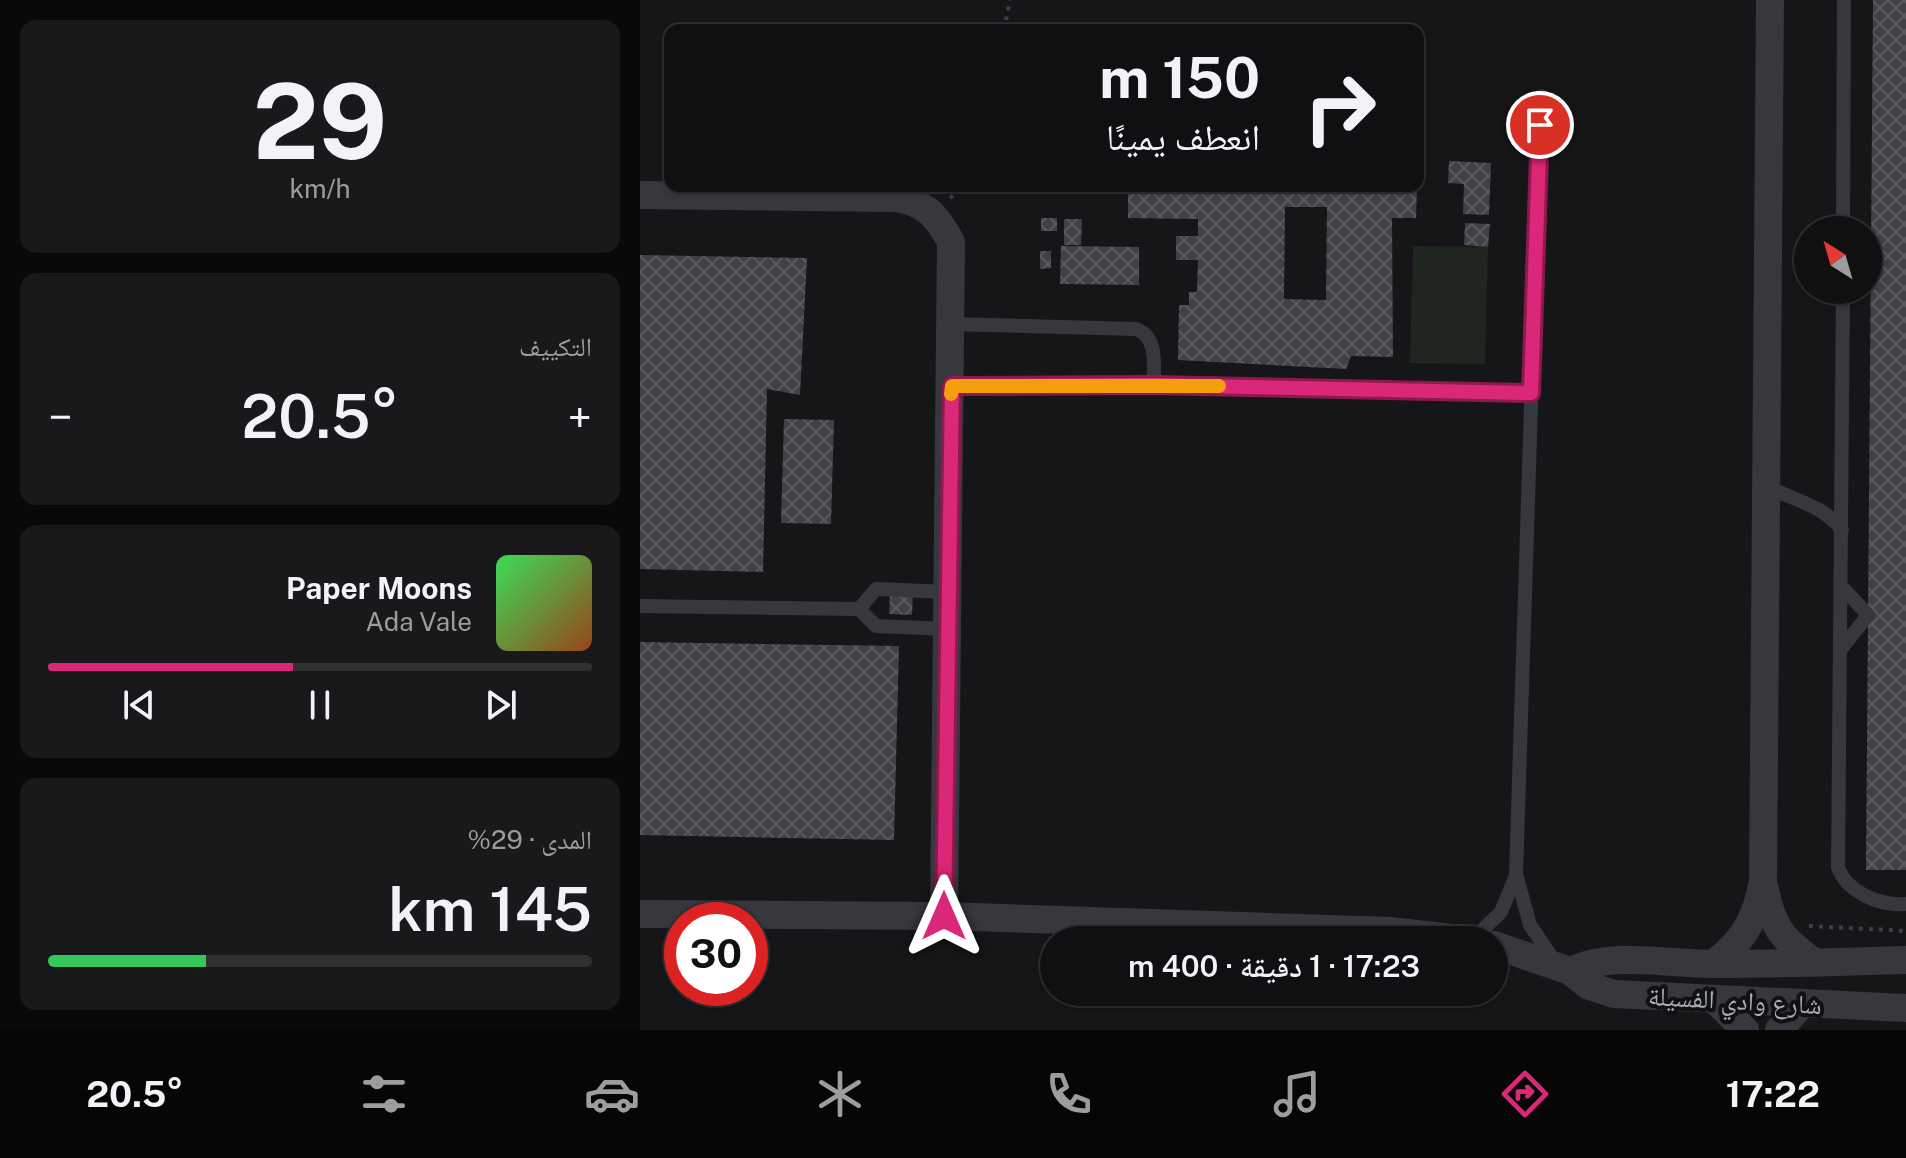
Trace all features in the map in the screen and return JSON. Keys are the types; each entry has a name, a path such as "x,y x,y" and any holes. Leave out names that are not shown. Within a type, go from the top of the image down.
{"street":[{"path":"1713,964 1738,944 1748,930 1757,913 1763,881 1770,0"},
{"path":"640,195 898,198 920,202 932,211 951,242 952,386 944,916"},
{"path":"1763,881 1770,917 1791,944 1815,963"},
{"path":"640,914 944,916 1241,926"},
{"name":"شارع وادي الفسيلة","path":"1508,950 1566,970 1589,986 1614,994 1906,1008"},
{"name":"شارع وادي الفسيلة","path":"1566,970 1616,961 1713,964 1906,960"},
{"path":"1716,1001 1745,1030"},
{"path":"1779,1030 1802,1004"}],"lane":[{"path":"1843,216 1844,0"},
{"path":"1541,96 1516,874 1530,925 1566,970"},
{"path":"1843,304 1843,588 1838,868 1847,884 1860,893 1874,899 1906,904"},
{"path":"950,324 1136,329 1146,334 1152,343 1154,385"},
{"path":"952,386 1154,385 1531,393"},
{"path":"1767,486 1812,504 1831,516 1842,530"},
{"path":"1841,649 1868,615 1843,588"},
{"path":"859,609 876,589 948,592"},
{"path":"640,606 859,609 876,626 946,629"},
{"path":"1486,926 1501,912 1516,874"}],"path":[{"path":"1005,24 1010,0"},
{"path":"1770,917 1799,925 1906,931"}],"shaded area":[{"path":"1413,246 1488,247 1485,364 1410,363"}],"building":[{"path":"1873,0 1906,0 1906,870 1866,870 1871,304 1882,304 1882,216 1871,216"},
{"path":"1449,161 1491,163 1489,215 1463,214 1464,184 1448,183"},
{"path":"1128,192 1417,192 1416,218 1392,218 1393,357 1351,356 1346,369 1178,360 1179,305 1189,305 1189,292 1197,292 1198,260 1176,260 1176,236 1198,236 1198,219 1128,218","holes":["1285,207 1327,207 1326,300 1284,299"]},
{"path":"1041,218 1057,218 1057,231 1041,231"},
{"path":"1064,219 1082,219 1081,245 1064,245"},
{"path":"1465,223 1490,224 1488,247 1464,245"},
{"path":"1061,246 1139,247 1139,285 1060,284"},
{"path":"1040,251 1051,251 1051,268 1040,269"},
{"path":"640,255 807,258 800,395 767,389 763,572 640,569"},
{"path":"784,419 834,420 831,524 781,523"},
{"path":"890,592 913,593 912,615 889,614"},
{"path":"640,642 899,646 894,840 640,835"}],"slow traffic":[{"path":"951,394 952,386 1219,386"}],"route":[{"path":"944,916 952,386 1154,385 1531,393 1540,125"}]}
